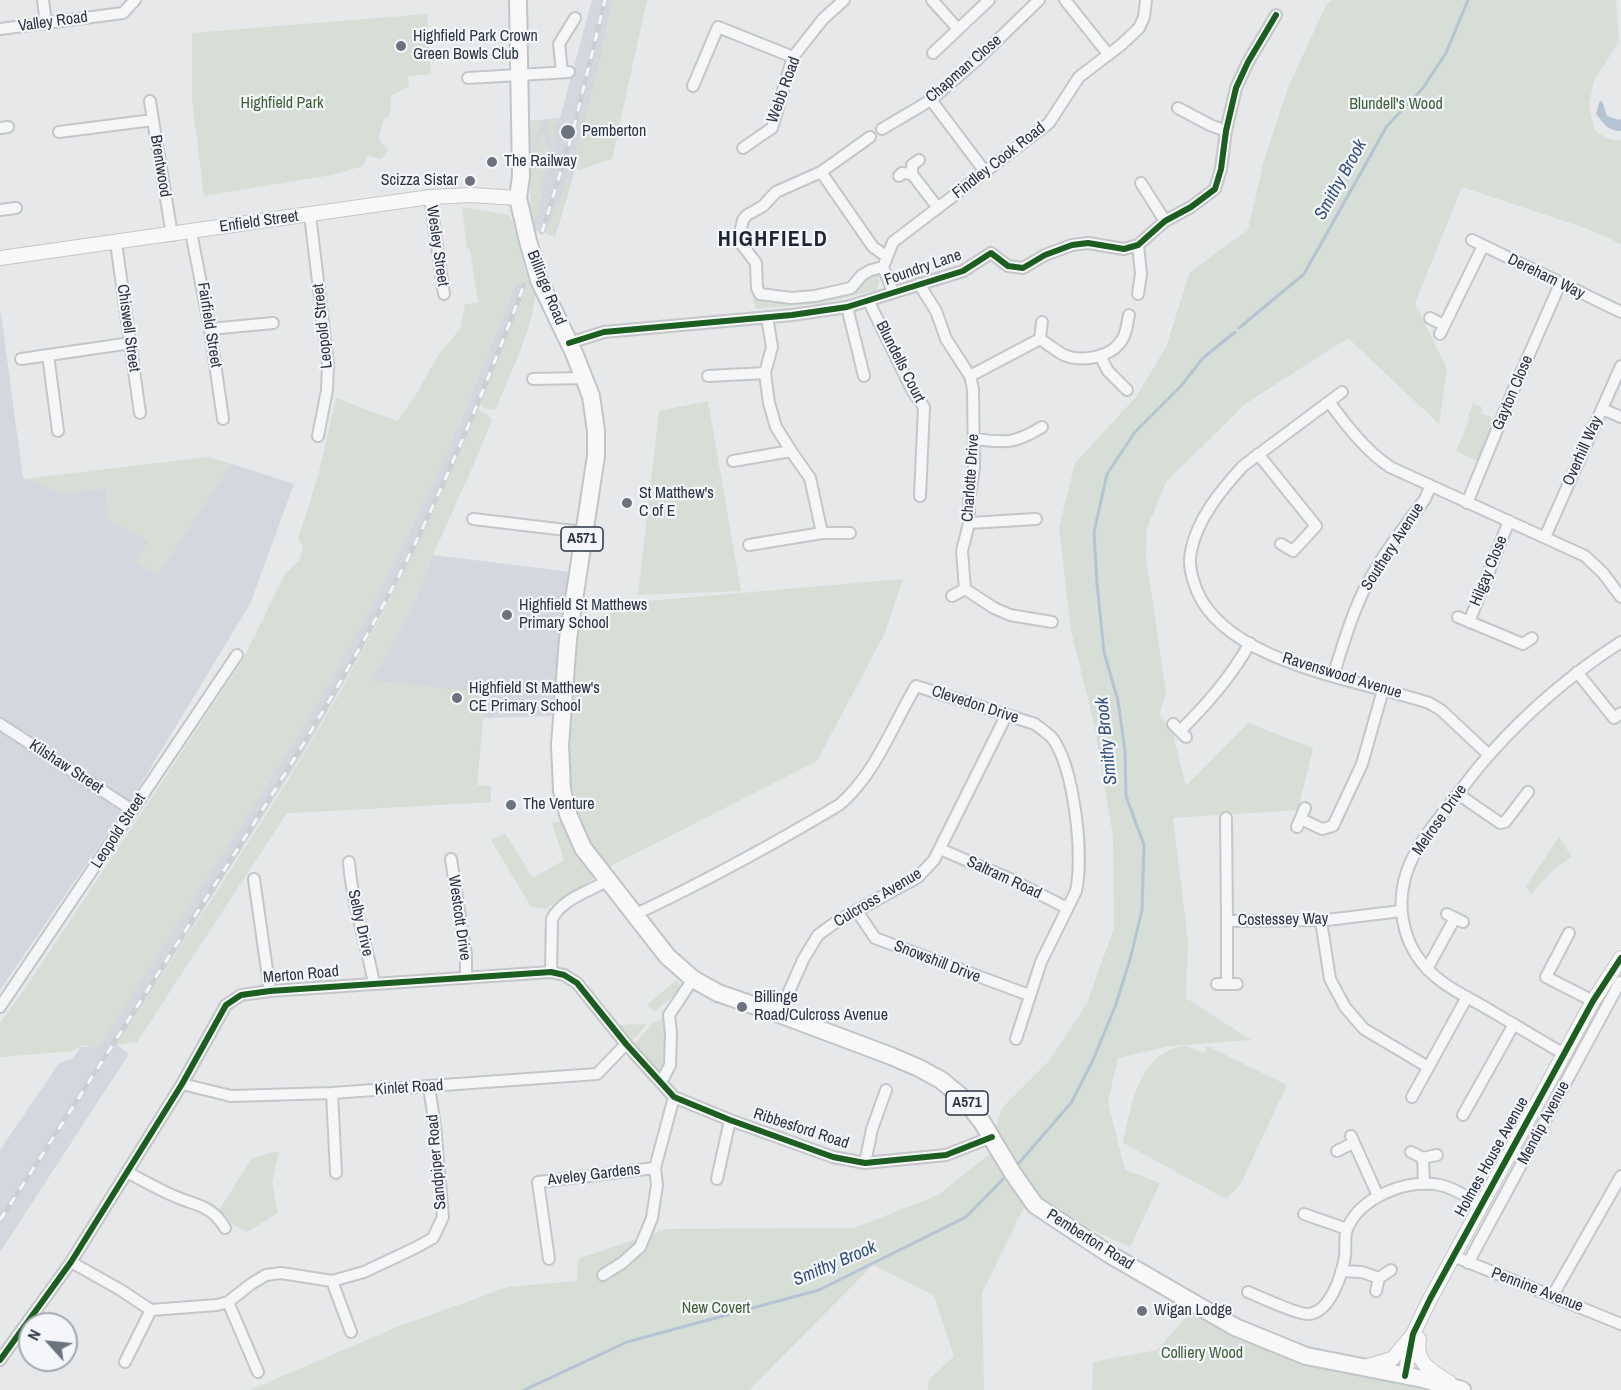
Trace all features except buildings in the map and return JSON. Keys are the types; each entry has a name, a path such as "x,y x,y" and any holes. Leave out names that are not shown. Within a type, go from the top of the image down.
{"main road":[{"name":"Billinge Road","path":"518,0 521,176 518,198 539,280 591,396 596,431 596,456 568,639 560,768 562,790 574,831 583,848 607,881"},
{"name":"Enfield Street","path":"0,258 430,197 471,195 518,198"},
{"name":"Pemberton Road","path":"607,881 667,956 693,979 718,993 919,1068 940,1080 964,1099 992,1137 1012,1172 1035,1205 1109,1254 1234,1327 1306,1356 1461,1390"},
{"name":"Holmes House Avenue","path":"1405,1376 1413,1335 1430,1299 1593,1001 1616,981 1621,958"},
{"path":"1430,1299 1418,1345 1420,1358 1434,1373 1461,1390"},
{"path":"1363,1368 1392,1359 1413,1335"}],"street":[{"path":"42,0 46,24"},
{"name":"Valley Road","path":"0,29 123,13 135,0"},
{"name":"Webb Road","path":"743,148 772,128 793,57 823,19 842,0"},
{"path":"932,0 958,29"},
{"path":"933,53 989,0"},
{"name":"Chapman Close","path":"882,129 931,100 978,60 1039,0"},
{"path":"1065,0 1108,54"},
{"name":"Findley Cook Road","path":"885,261 893,242 1049,123 1080,77 1139,28 1144,16 1146,0"},
{"path":"1138,294 1141,274 1138,245 1166,221 1191,207 1215,189 1221,169 1226,130 1236,88 1248,62 1276,15"},
{"path":"468,78 566,72 559,44 575,18"},
{"path":"693,86 718,27 793,57"},
{"path":"931,100 986,173"},
{"path":"150,101 153,120"},
{"path":"1178,108 1210,125 1226,130"},
{"name":"Brentwood","path":"59,132 153,120 172,235"},
{"path":"870,137 821,172 776,192 763,206 747,215 743,220 739,237 740,242 756,263 757,288 760,294 791,298 815,296 851,288 861,275 885,261"},
{"path":"919,160 912,165 912,174 938,208"},
{"path":"821,172 885,261 893,292"},
{"path":"899,176 902,173 912,174"},
{"path":"1141,183 1166,221"},
{"name":"Wesley Street","path":"430,197 444,294"},
{"path":"0,210 16,208"},
{"name":"Leopold Street","path":"310,215 328,364 327,390 318,436"},
{"name":"Fairfield Street","path":"191,232 210,329 223,419"},
{"name":"Dereham Way","path":"1472,240 1621,312"},
{"name":"Chiswell Street","path":"116,243 140,413"},
{"name":"Foundry Lane","path":"569,343 604,332 847,307 963,271 991,253 1008,266 1023,268 1045,255 1072,245 1088,243 1124,249 1138,245"},
{"path":"1430,318 1442,329 1483,246"},
{"name":"Charlotte Drive","path":"919,284 936,311 946,339 970,376 974,397 974,468 969,501 969,524 963,551 965,589"},
{"name":"Gayton Close","path":"1467,503 1560,284"},
{"name":"Blundells Court","path":"869,302 912,390 924,407 920,496"},
{"path":"847,307 864,376"},
{"path":"1040,339 1073,357 1100,356 1114,348 1124,337 1129,315"},
{"path":"767,317 772,347 765,373 776,428 810,478 822,533"},
{"path":"1040,339 1042,322"},
{"path":"210,329 273,323"},
{"path":"970,376 1040,339"},
{"path":"21,359 131,343"},
{"path":"48,355 58,431"},
{"path":"1100,356 1108,371 1126,390"},
{"name":"Overhill Way","path":"1545,537 1621,366"},
{"path":"708,376 765,373"},
{"path":"533,380 584,378"},
{"name":"Ravenswood Avenue","path":"1342,392 1243,466 1223,490 1204,519 1191,551 1192,579 1202,603 1221,624 1250,643 1304,668 1435,706 1489,755"},
{"path":"1329,402 1357,439 1378,459 1430,487 1585,556 1603,573 1621,597"},
{"path":"1602,409 1621,417"},
{"path":"975,439 1005,443 1018,441 1042,427"},
{"path":"733,461 791,451"},
{"path":"1258,454 1316,526 1293,551 1281,544"},
{"name":"Southery Avenue","path":"1333,676 1353,615 1366,585 1378,564 1425,499 1430,487"},
{"path":"473,519 583,532"},
{"path":"969,524 1036,519"},
{"name":"Hilgay Close","path":"1469,622 1509,521"},
{"path":"749,545 822,533 850,533"},
{"path":"952,596 965,589 994,608 1010,615 1052,622"},
{"name":"Hilgay Close","path":"1458,617 1523,644 1532,638"},
{"name":"Melrose Drive","path":"1564,1054 1467,997 1434,983 1410,942 1401,911 1401,895 1409,865 1424,840 1489,755 1525,718 1578,672 1621,642"},
{"path":"1180,731 1208,704 1250,643"},
{"name":"Leopold Street","path":"0,1007 237,655"},
{"path":"1578,672 1619,719"},
{"name":"Clevedon Drive","path":"634,915 682,893 839,806 852,794 871,768 916,686 1035,724 1053,740 1062,758 1072,791 1079,867 1076,891 1041,962 1016,1039"},
{"path":"1301,818 1322,830 1333,826 1362,764 1383,690"},
{"name":"Culcross Avenue","path":"779,1014 803,960 818,935 836,922 918,877 934,860 1006,716"},
{"name":"Kilshaw Street","path":"0,724 132,810"},
{"path":"1458,794 1500,823 1505,822 1528,792"},
{"path":"1226,818 1227,921"},
{"name":"Saltram Road","path":"940,849 1010,879 1067,908"},
{"name":"Westcott Drive","path":"451,859 466,955 466,977"},
{"name":"Selby Drive","path":"349,862 351,892 367,947 374,983"},
{"path":"254,879 270,991"},
{"path":"551,972 552,918 555,912 562,905 607,881"},
{"name":"Snowshill Drive","path":"857,911 875,938 1029,995"},
{"name":"Costessey Way","path":"1227,984 1227,921 1321,921 1401,911"},
{"path":"1427,969 1455,918"},
{"path":"1321,921 1330,979 1346,1007 1364,1029 1428,1067"},
{"path":"1569,933 1546,977 1593,1001"},
{"name":"Merton Road","path":"0,1360 71,1262 182,1084 226,1005 241,995 466,977 551,972 564,975 577,983 626,1044 674,1097"},
{"path":"664,1077 670,1065 669,1015 693,979"},
{"name":"Mendip Avenue","path":"1468,1263 1616,981"},
{"path":"1412,1096 1467,997"},
{"path":"1463,1115 1514,1024"},
{"name":"Kinlet Road","path":"182,1084 231,1096 332,1093 597,1074 626,1044"},
{"name":"Sandpiper Road","path":"151,1310 217,1305 228,1302 266,1275 281,1273 332,1281 364,1272 433,1238 442,1217 442,1197 429,1087"},
{"path":"865,1163 872,1129 886,1090"},
{"path":"332,1093 336,1173"},
{"path":"603,1275 622,1263 640,1247 652,1218 657,1185 655,1168 674,1097"},
{"name":"Ribbesford Road","path":"674,1097 730,1120 834,1156 865,1163 946,1155 992,1137"},
{"path":"717,1179 730,1120"},
{"path":"1337,1151 1352,1140 1378,1196"},
{"path":"1411,1152 1423,1158 1437,1155"},
{"path":"1423,1158 1424,1184"},
{"name":"Aveley Gardens","path":"549,1259 538,1182 655,1168"},
{"path":"127,1172 177,1197 202,1205 219,1218 225,1228"},
{"path":"1553,1295 1621,1176"},
{"path":"1248,1292 1306,1315 1320,1311 1328,1303 1341,1271 1347,1229 1356,1214 1378,1196 1389,1191 1424,1184 1440,1185 1481,1205"},
{"path":"1304,1214 1347,1229"},
{"name":"Pennine Avenue","path":"1453,1256 1621,1324"},
{"path":"71,1262 151,1310 125,1362"},
{"path":"1376,1291 1379,1278 1391,1270"},
{"path":"1341,1271 1362,1272 1379,1278"},
{"path":"332,1281 351,1332"},
{"path":"228,1302 258,1372"}],"shaded area":[{"path":"592,0 613,0 593,95 569,191 555,236 531,229 528,121 560,118"},
{"path":"516,283 527,286 497,365 452,472 363,649 307,747 117,1045 129,1054 0,1252 0,1150 59,1063 72,1059 81,1047 99,1046 296,739 352,642 405,542 454,436"},
{"path":"0,307 23,478 62,493 106,488 149,542 137,562 158,575 232,464 294,484 250,604 136,792 0,990"},
{"name":"Highfield St Matthew's CE Primary School","path":"433,555 571,572 553,716 483,718 477,785 491,787 491,802 287,813 389,650 417,597"}],"green space":[{"path":"613,0 647,0 612,159 579,170 572,166 605,40"},
{"name":"Blundell's Wood","path":"1332,0 1616,0 1619,42 1594,80 1589,104 1594,129 1610,139 1621,140 1621,244 1588,229 1462,187 1415,303 1447,369 1439,424 1348,338 1245,404 1166,482 1147,528 1146,557 1166,692 1160,714 1173,734 1186,786 1248,723 1313,748 1298,810 1173,818 1188,941 1186,998 1251,1040 1170,1046 1118,1058 1108,1102 1125,1170 1160,1183 1130,1247 1037,1205 996,1127 1002,1108 1048,1062 1087,1003 1114,928 1113,837 1095,729 1071,630 1059,528 1075,463 1136,397 1166,347 1190,272 1248,230 1264,160 1287,90 1326,5"},
{"name":"Highfield Park","path":"427,14 431,74 408,76 409,86 391,96 390,115 383,120 379,139 388,150 381,159 368,156 363,166 332,175 204,196 192,99 192,33"},
{"path":"560,119 553,130 557,133 553,149 547,126 549,121"},
{"path":"541,120 541,126 529,159 528,121"},
{"path":"543,130 551,157 540,188 543,192 533,227 531,226 529,169"},
{"path":"570,169 569,191 554,236 545,233 562,195"},
{"path":"462,207 509,215 517,234 527,274 536,293 525,338 496,409 490,410 480,405 527,287 516,283 441,467 405,542 352,642 296,739 99,1047 82,1045 73,1051 0,1057 0,1023 241,663 285,574 300,560 303,547 298,539 318,476 336,398 397,421 415,396 439,354 460,329 465,304 478,303 470,249 467,249"},
{"path":"874,274 878,275 879,284 876,290 823,303 755,309 752,293 770,303 845,296"},
{"path":"708,401 741,591 638,595 659,411"},
{"path":"1473,403 1483,408 1481,413 1496,419 1478,461 1456,451 1470,418 1468,416"},
{"path":"478,410 487,414 492,420 417,597 370,680 485,692 477,785 491,787 491,802 287,813 137,1042 117,1045 261,822 332,706 399,582"},
{"path":"208,457 232,464 158,575 137,562 149,542 108,520 106,488 62,493 23,479"},
{"path":"903,579 885,633 817,761 609,867 583,832 567,774 579,624 648,601"},
{"path":"561,821 595,878 544,909 531,907 491,840 505,833 533,878 564,860 552,823"},
{"path":"1559,837 1572,857 1555,868 1531,894 1526,886"},
{"path":"676,980 681,986 655,1012 647,1005"},
{"path":"669,1015 667,1063 657,1078 633,1045 653,1023"},
{"path":"647,1024 631,1042 617,1025"},
{"path":"1185,1046 1204,1053 1207,1046 1287,1085 1240,1185 1226,1199 1123,1143 1134,1097 1147,1069 1169,1050"},
{"name":"New Covert","path":"996,1149 1029,1197 982,1293 984,1390 928,1390 929,1380 954,1356 934,1295 873,1265 749,1390 250,1390 397,1327 508,1287 577,1281 578,1259 666,1229 854,1228 938,1195"},
{"path":"279,1151 272,1183 278,1213 247,1232 216,1215 252,1158"},
{"name":"Colliery Wood","path":"1194,1308 1291,1360 1427,1390 1092,1390 1093,1362 1157,1350"}],"water":[{"path":"1600,100 1607,116 1621,119 1621,131 1609,128 1596,114"}],"waterway":[{"name":"Smithy Brook","path":"1239,328 1304,274 1387,126 1423,88 1446,53 1468,0"},
{"name":"Smithy Brook","path":"1018,1164 1071,1103 1093,1060 1115,1007 1142,910 1144,845 1126,796 1125,751 1118,701 1104,652 1097,584 1094,532 1107,474 1135,432 1181,386 1203,358 1235,332"},
{"name":"Smithy Brook","path":"524,1390 627,1342 819,1290 966,1217 1004,1178"}],"railway":[{"path":"542,232 572,135 605,0"},
{"path":"0,1220 255,821 365,638 415,544 445,480 524,285"}],"cycle path":[{"path":"569,343 604,332 792,315 847,307 963,271 991,253 1008,266 1023,268 1045,255 1072,245 1088,243 1124,249 1138,245 1165,221 1191,207 1215,189 1221,169 1226,131 1236,88 1248,62 1276,15"},
{"path":"1405,1376 1413,1334 1430,1299 1593,1001 1621,958"},
{"path":"0,1360 71,1262 182,1084 226,1005 241,995 270,991 551,972 564,975 577,983 626,1044 674,1097 730,1120 833,1157 865,1163 946,1155 992,1137"}],"place":[{"name":"Highfield Park Crown Green Bowls Club","path":"401,46"},
{"name":"Pemberton","path":"568,132"},
{"name":"The Railway","path":"492,162"},
{"name":"Scizza Sistar","path":"470,181"},
{"name":"St Matthew's C of E","path":"627,503"},
{"name":"Highfield St Matthews Primary School","path":"507,615"},
{"name":"Highfield St Matthew's CE Primary School","path":"457,698"},
{"name":"The Venture","path":"511,805"},
{"name":"Billinge Road/Culcross Avenue","path":"742,1007"},
{"name":"Wigan Lodge","path":"1142,1311"}],"district":[{"name":"HIGHFIELD","path":"773,240"}]}
